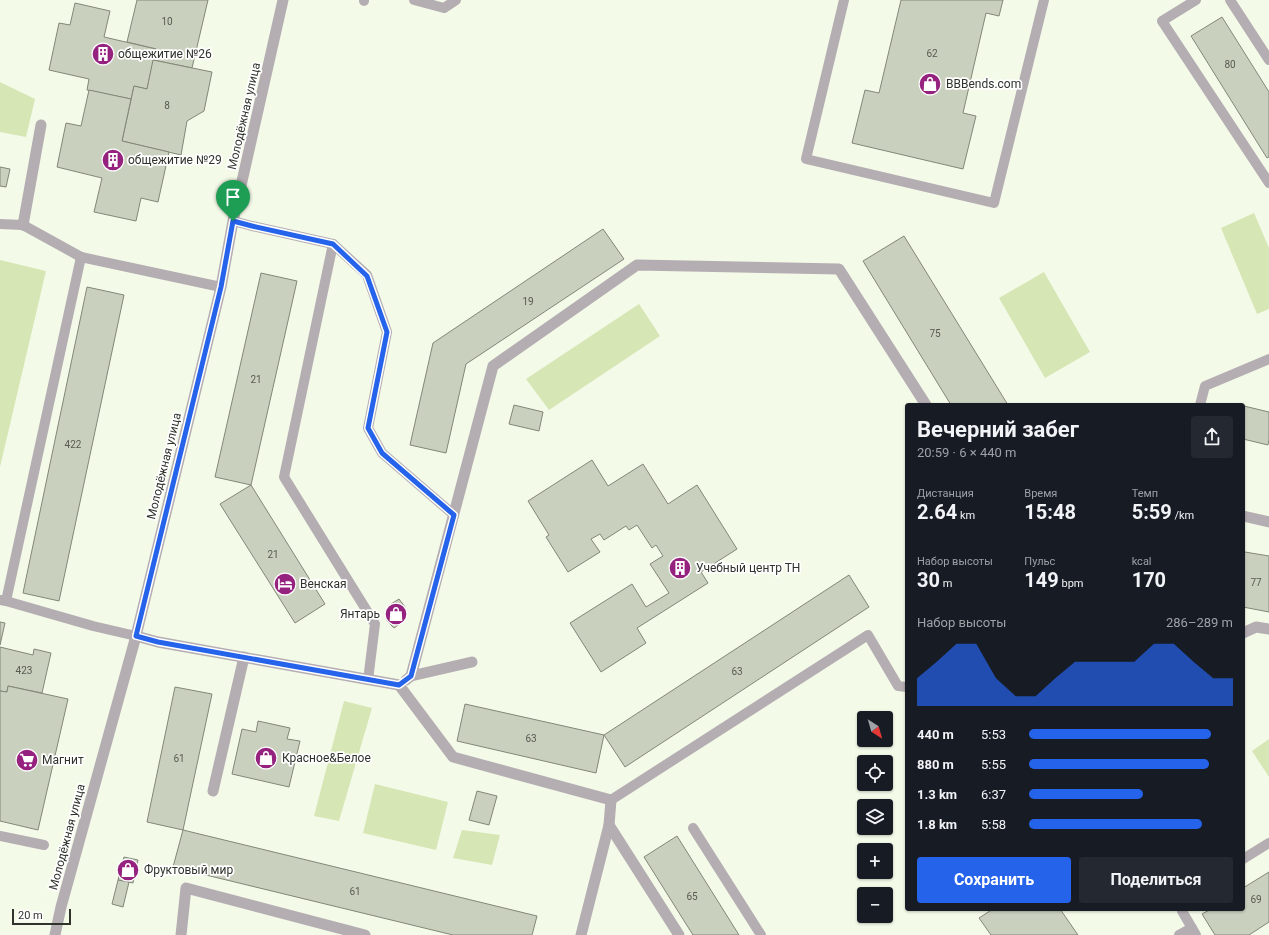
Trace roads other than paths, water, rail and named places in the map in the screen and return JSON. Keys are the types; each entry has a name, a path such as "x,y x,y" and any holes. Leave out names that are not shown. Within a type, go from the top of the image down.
{"street":[{"name":"Молодёжная улица","path":"54,935 136,636 221,287 233,221 282,0"},
{"path":"23,225 41,125"},
{"path":"411,676 493,366 637,265 839,269 925,403"},
{"path":"1245,516 1269,522"},
{"path":"1245,632 1256,627 1269,629"},
{"path":"136,636 158,642 399,685 453,757 611,800 609,825 581,935"},
{"path":"213,791 244,657"},
{"path":"399,685 411,676 472,662"},
{"path":"609,825 679,935"},
{"path":"181,935 186,888 365,935"}],"lane":[{"path":"414,0 444,8 456,0"},
{"path":"844,0 806,159 994,203 1044,0"},
{"path":"1196,0 1162,21 1269,183"},
{"path":"1230,0 1269,60"},
{"path":"233,221 333,244 367,276 387,332 368,428 382,453 454,515"},
{"path":"0,224 23,225 81,257 221,287"},
{"path":"333,244 284,477 375,624 368,680"},
{"path":"81,257 3,600 93,626 136,636"},
{"path":"1201,403 1205,386 1269,359"},
{"path":"611,800 868,635 898,686 905,687"},
{"path":"694,828 761,935"},
{"path":"0,836 44,845"},
{"path":"1245,858 1269,843"},
{"path":"1179,935 1194,931 1182,911"}],"place":[{"name":"общежитие №26","path":"103,54"},
{"name":"BBBends.com","path":"930,84"},
{"name":"общежитие №29","path":"113,160"},
{"name":"Учебный центр ТН","path":"680,568"},
{"name":"Венская","path":"285,584"},
{"name":"Янтарь","path":"396,614"},
{"name":"Красное&Белое","path":"266,758"},
{"name":"Магнит","path":"27,760"},
{"name":"Фруктовый мир","path":"128,870"}]}
